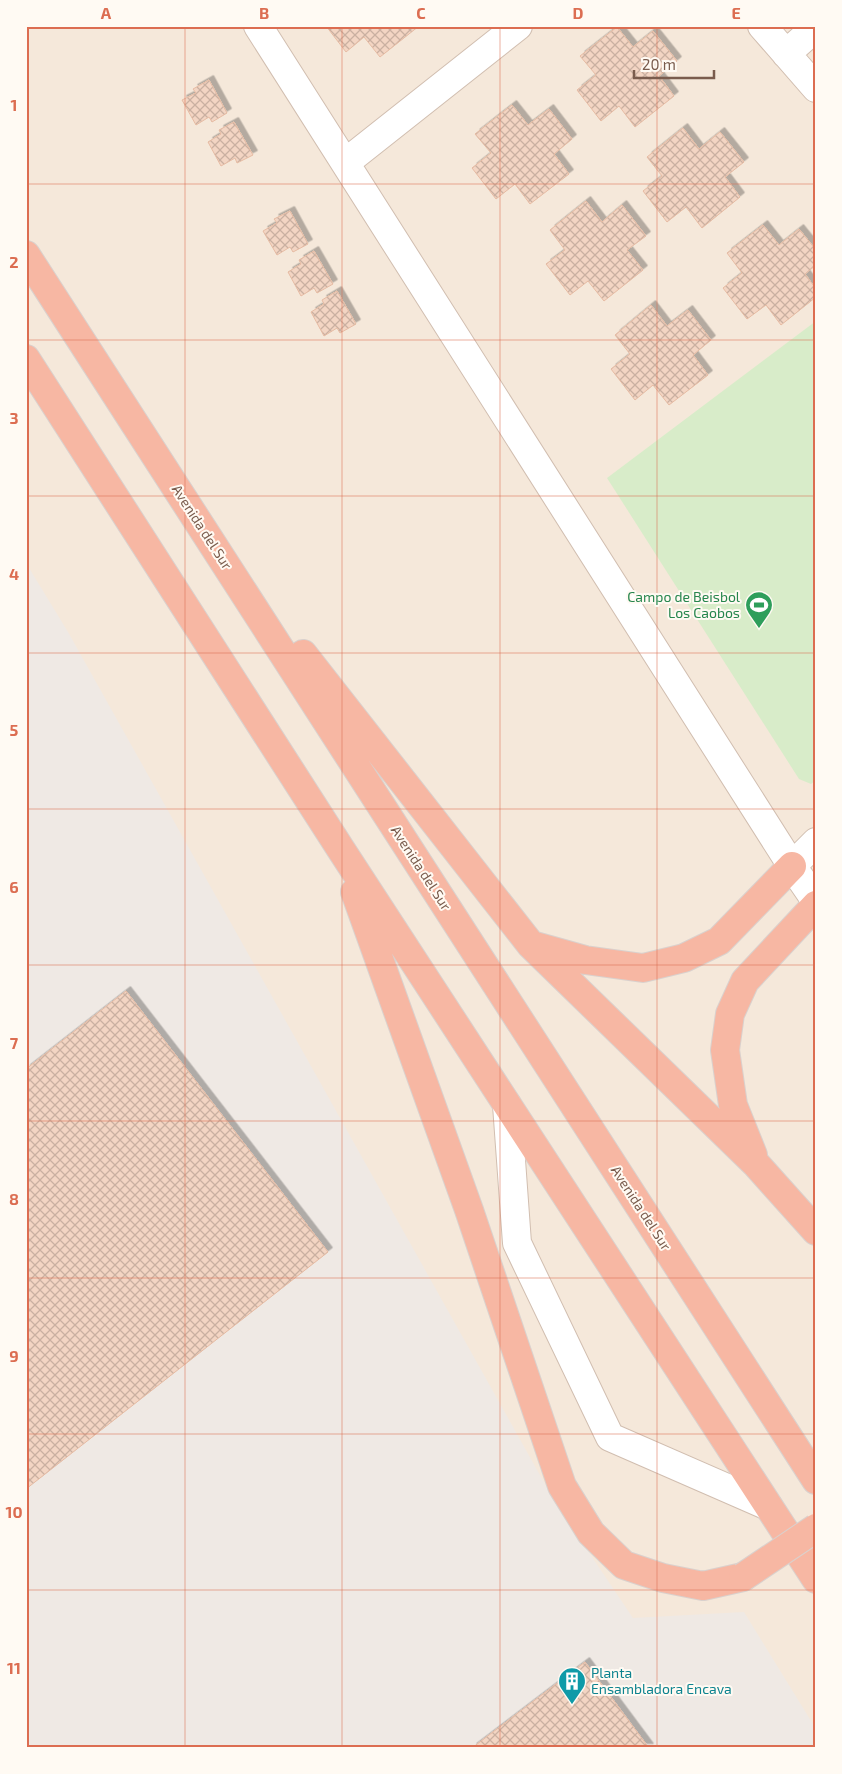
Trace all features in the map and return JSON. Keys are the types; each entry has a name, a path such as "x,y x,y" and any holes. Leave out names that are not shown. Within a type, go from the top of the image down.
{"highway":[{"name":"Avenida del Sur","path":"26,255 816,1480"},
{"path":"26,359 340,848 816,1579"},
{"path":"200,524 531,945 756,1164 816,1231"},
{"path":"340,848 465,1200 562,1486 591,1533 624,1565 663,1578 703,1586 743,1577 816,1528"},
{"path":"531,945 585,960 643,968 684,958 718,941 792,866"},
{"path":"756,1164 733,1105 725,1050 730,1014 746,981 816,903"}],"street":[{"path":"258,26 816,903"},
{"path":"344,163 518,26"},
{"path":"762,26 816,88"},
{"path":"786,54 816,27"},
{"path":"792,866 816,842"},
{"path":"507,1105 517,1244 610,1437 768,1506"}],"shaded area":[{"path":"26,26 816,26 816,1748 26,1748"},
{"path":"26,563 68,632 555,1502 633,1618 744,1612 816,1729 816,1748 26,1748"}],"green space":[{"name":"Campo de Beisbol Los Caobos","path":"816,321 816,780 811,784 799,779 607,478"}],"building":[{"path":"326,26 419,26 380,57 364,37 346,52"},
{"path":"617,27 633,47 653,31 677,61 659,76 674,96 635,127 619,106 601,121 577,90 596,75 580,56"},
{"path":"209,80 227,113 212,122 209,117 196,125 182,100 196,93 193,89"},
{"path":"512,105 528,125 549,109 572,139 554,154 569,174 530,204 515,184 496,199 472,168 491,153 475,134"},
{"path":"234,122 253,155 237,163 235,158 221,166 208,142 221,134 219,130"},
{"path":"683,128 699,149 720,132 744,162 725,177 740,197 702,228 686,207 667,222 643,191 662,176 647,157"},
{"path":"586,201 602,222 622,205 646,236 627,250 643,270 604,301 588,281 570,295 546,264 565,250 550,230"},
{"path":"290,211 308,244 293,252 290,247 277,255 263,231 277,223 274,219"},
{"path":"763,225 779,245 799,229 816,250 816,265 805,274 816,289 816,297 781,325 766,305 747,319 723,288 742,273 727,253"},
{"path":"314,251 333,284 317,293 314,288 301,296 288,272 301,264 299,260"},
{"path":"337,291 356,324 340,333 337,328 324,336 311,312 324,304 322,300"},
{"path":"651,305 667,326 688,310 711,340 693,355 708,375 669,405 653,385 635,400 611,369 630,354 615,335"},
{"path":"126,991 328,1252 26,1489 26,1069"},
{"name":"Planta Ensambladora Encava","path":"585,1662 649,1748 472,1748"}],"place":[{"name":"Campo de Beisbol Los Caobos","path":"759,629"},
{"name":"Planta Ensambladora Encava","path":"572,1705"}]}
